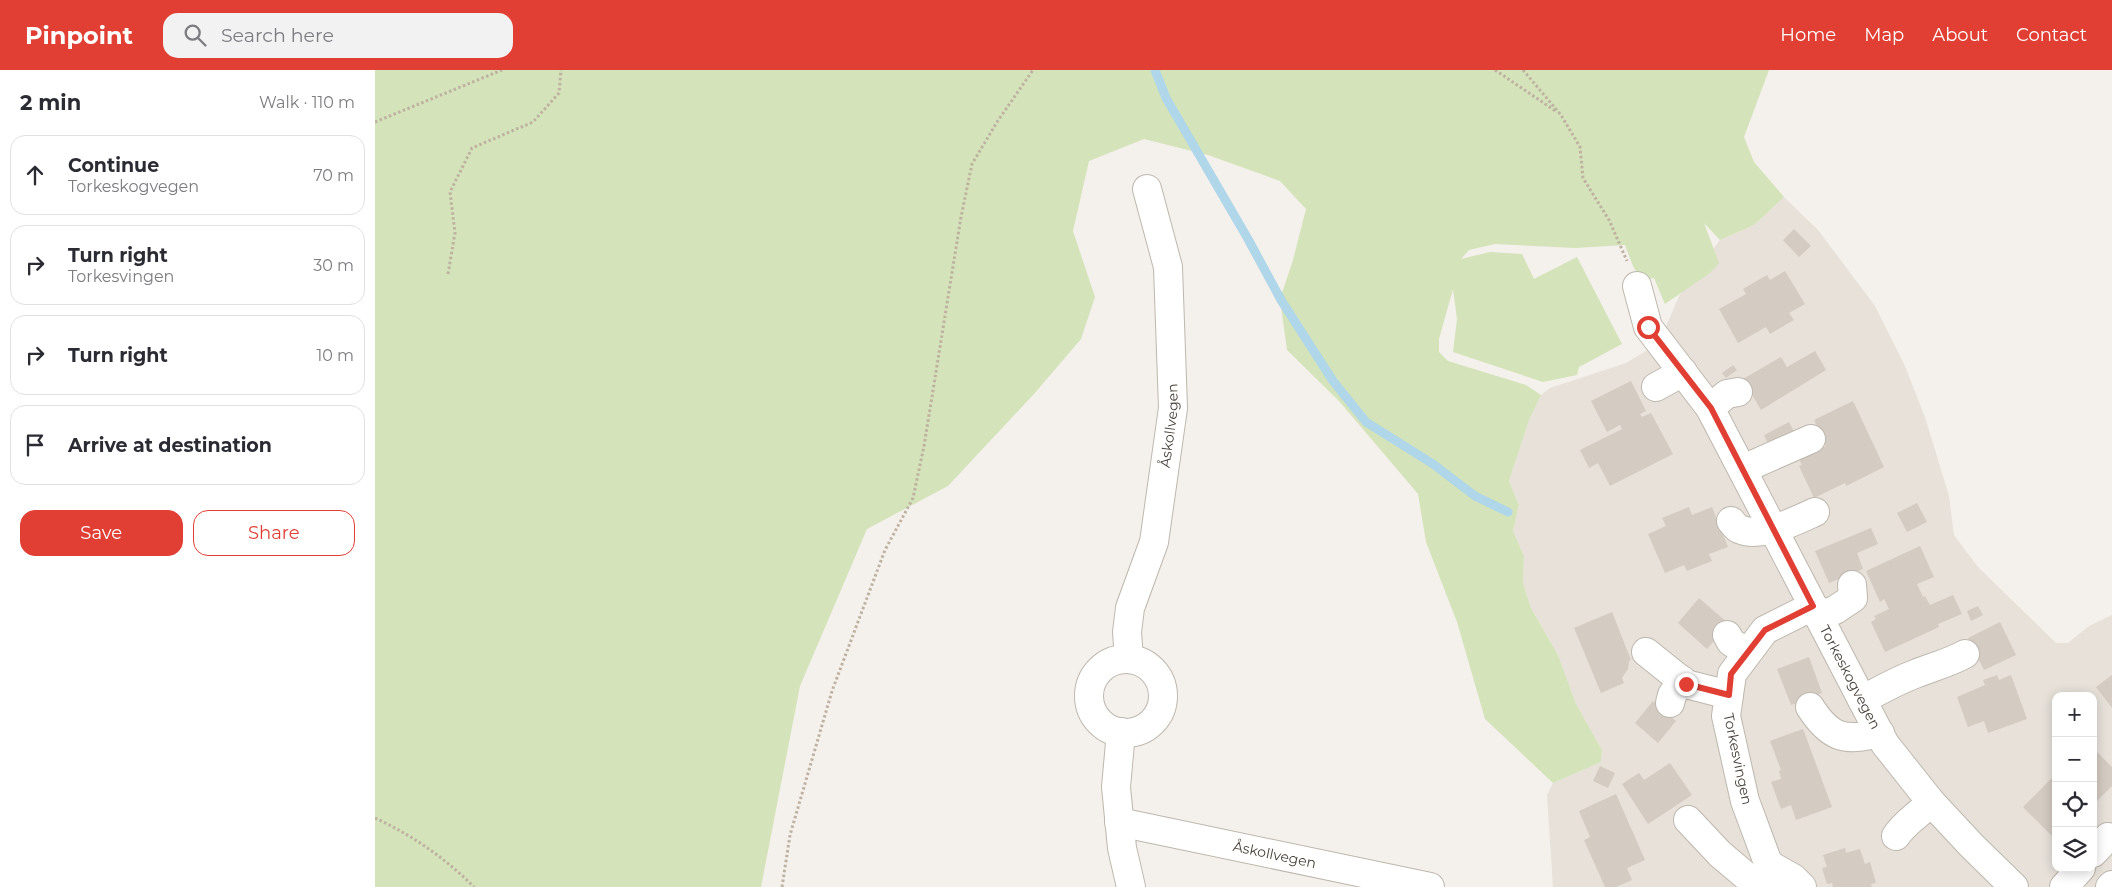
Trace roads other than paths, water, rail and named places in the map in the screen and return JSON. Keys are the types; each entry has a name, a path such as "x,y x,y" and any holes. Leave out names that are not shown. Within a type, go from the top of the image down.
{"street":[{"name":"Åskollvegen","path":"1129,659 1127,632 1130,608 1153,542 1173,408 1168,267 1147,189"},
{"name":"Torkeskogvegen","path":"1637,286 1648,327 1711,408 1879,733 1912,780 1999,882"},
{"path":"1656,387 1683,372"},
{"path":"1711,408 1727,394 1738,392"},
{"path":"1743,469 1811,439"},
{"path":"1731,521 1739,529 1774,530 1815,512"},
{"name":"Torkesvingen","path":"1768,879 1745,801 1726,716 1731,674 1765,630 1815,611 1835,610 1853,598 1852,585"},
{"path":"1727,635 1731,642 1747,653"},
{"path":"1646,652 1676,692 1686,684 1729,695"},
{"path":"1862,700 1899,681 1965,654"},
{"path":"1129,659 1142,663 1154,671 1161,683 1163,694 1162,705 1157,716 1150,724 1141,730 1128,733 1104,726 1095,716 1090,704 1089,691 1094,678 1103,667 1115,661 1129,659"},
{"path":"1811,707 1823,726 1842,737 1863,737 1879,733"},
{"path":"1121,732 1116,787 1122,848 1131,887"},
{"path":"1896,836 1903,825 1919,814 1931,802"},
{"path":"1688,820 1720,854 1768,879 1781,870 1802,887"},
{"name":"Åskollvegen","path":"1119,822 1430,887"},
{"path":"2064,887 2077,872"}],"waterway":[{"path":"1155,70 1166,98 1248,239 1281,300 1333,381 1366,422 1433,464 1475,496 1508,512"}]}
